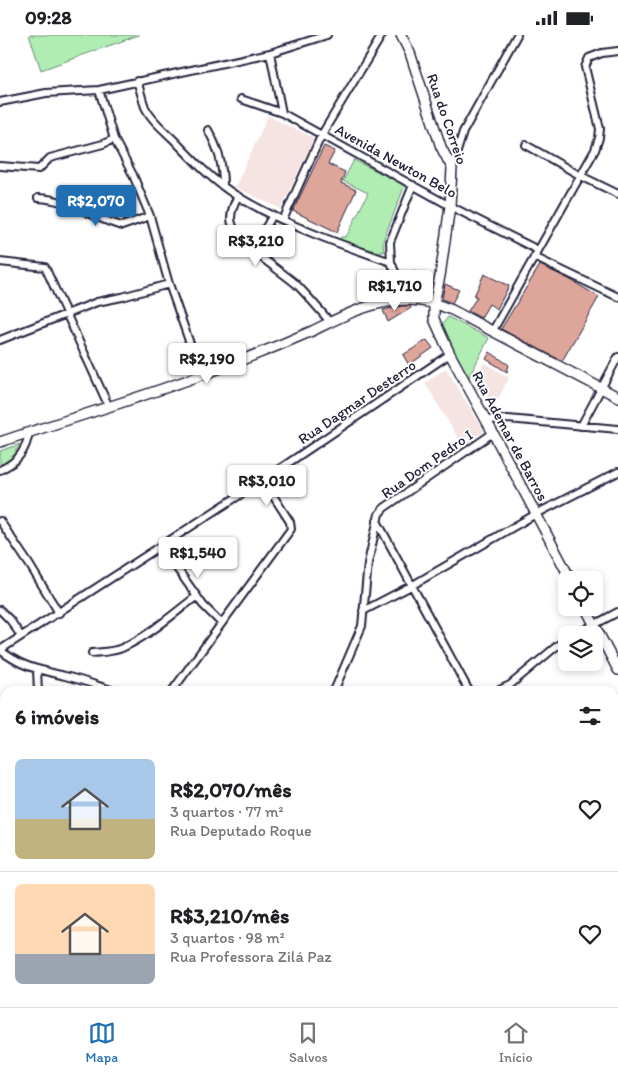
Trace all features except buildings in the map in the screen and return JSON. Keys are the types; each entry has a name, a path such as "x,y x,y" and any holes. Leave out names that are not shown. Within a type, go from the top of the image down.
{"main road":[{"name":"Rua do Correio","path":"401,35 410,53 441,147 452,168 450,206 440,276 434,303"},
{"path":"0,442 201,375 293,339 366,307 406,299 434,303 452,310 618,397"},
{"name":"Rua Ademar de Barros","path":"434,303 434,319 450,355 494,433 566,571"},
{"path":"590,616 618,670"}],"street":[{"path":"0,102 46,93 99,90 270,53 327,35"},
{"path":"283,220 322,134 382,35"},
{"path":"452,168 463,132 516,35"},
{"path":"492,332 596,150 600,129 585,67 589,58 602,53 618,51"},
{"path":"270,53 282,113"},
{"path":"137,81 145,108 155,121 188,155 223,186 283,220 331,241 391,262"},
{"path":"99,90 114,139 133,175 150,216 169,284 201,375"},
{"name":"Avenida Newton Belo","path":"241,99 282,113 450,206 538,250"},
{"path":"208,130 219,153 223,172 223,186"},
{"path":"0,166 39,169 50,157 102,144 114,139"},
{"path":"526,145 581,176 617,192"},
{"path":"406,299 391,262 390,249 391,235 413,185"},
{"path":"238,196 232,212 233,225 241,237 267,263 295,283 330,322"},
{"path":"38,198 64,202 122,226 150,216"},
{"path":"253,249 273,215"},
{"path":"534,257 618,297"},
{"path":"0,262 45,267 109,407"},
{"path":"0,339 97,302 169,284"},
{"name":"Rua Dagmar Desterro","path":"0,650 263,480 450,355"},
{"path":"581,426 618,357"},
{"path":"487,420 508,419 618,429"},
{"path":"0,470 18,460 28,442 29,433"},
{"name":"Rua Dom Pedro I","path":"336,686 362,626 368,563 379,514 384,508 494,433"},
{"path":"363,611 412,586 536,514 618,472"},
{"path":"176,686 220,623 291,529 290,522 263,480"},
{"path":"0,521 29,564 58,613"},
{"path":"377,521 466,686"},
{"path":"161,546 197,596 220,623"},
{"path":"92,653 108,652 124,647 149,632 197,596"},
{"path":"0,611 10,620 21,636"},
{"path":"594,625 618,612"},
{"path":"510,685 558,645"},
{"path":"0,650 14,660 38,670 64,675 98,686"},
{"path":"38,670 38,686"}],"shaded area":[{"path":"268,116 314,138 281,209 235,187"},
{"path":"484,362 509,378 495,405 474,387"},
{"path":"446,368 485,433 459,440 425,383"}],"green space":[{"path":"29,35 139,35 41,70"},
{"path":"354,160 405,185 383,241 384,252 339,240 348,234 368,193 343,181"},
{"path":"448,317 489,338 468,379 440,327"},
{"path":"20,444 16,450 15,457 0,464 0,451"}]}
